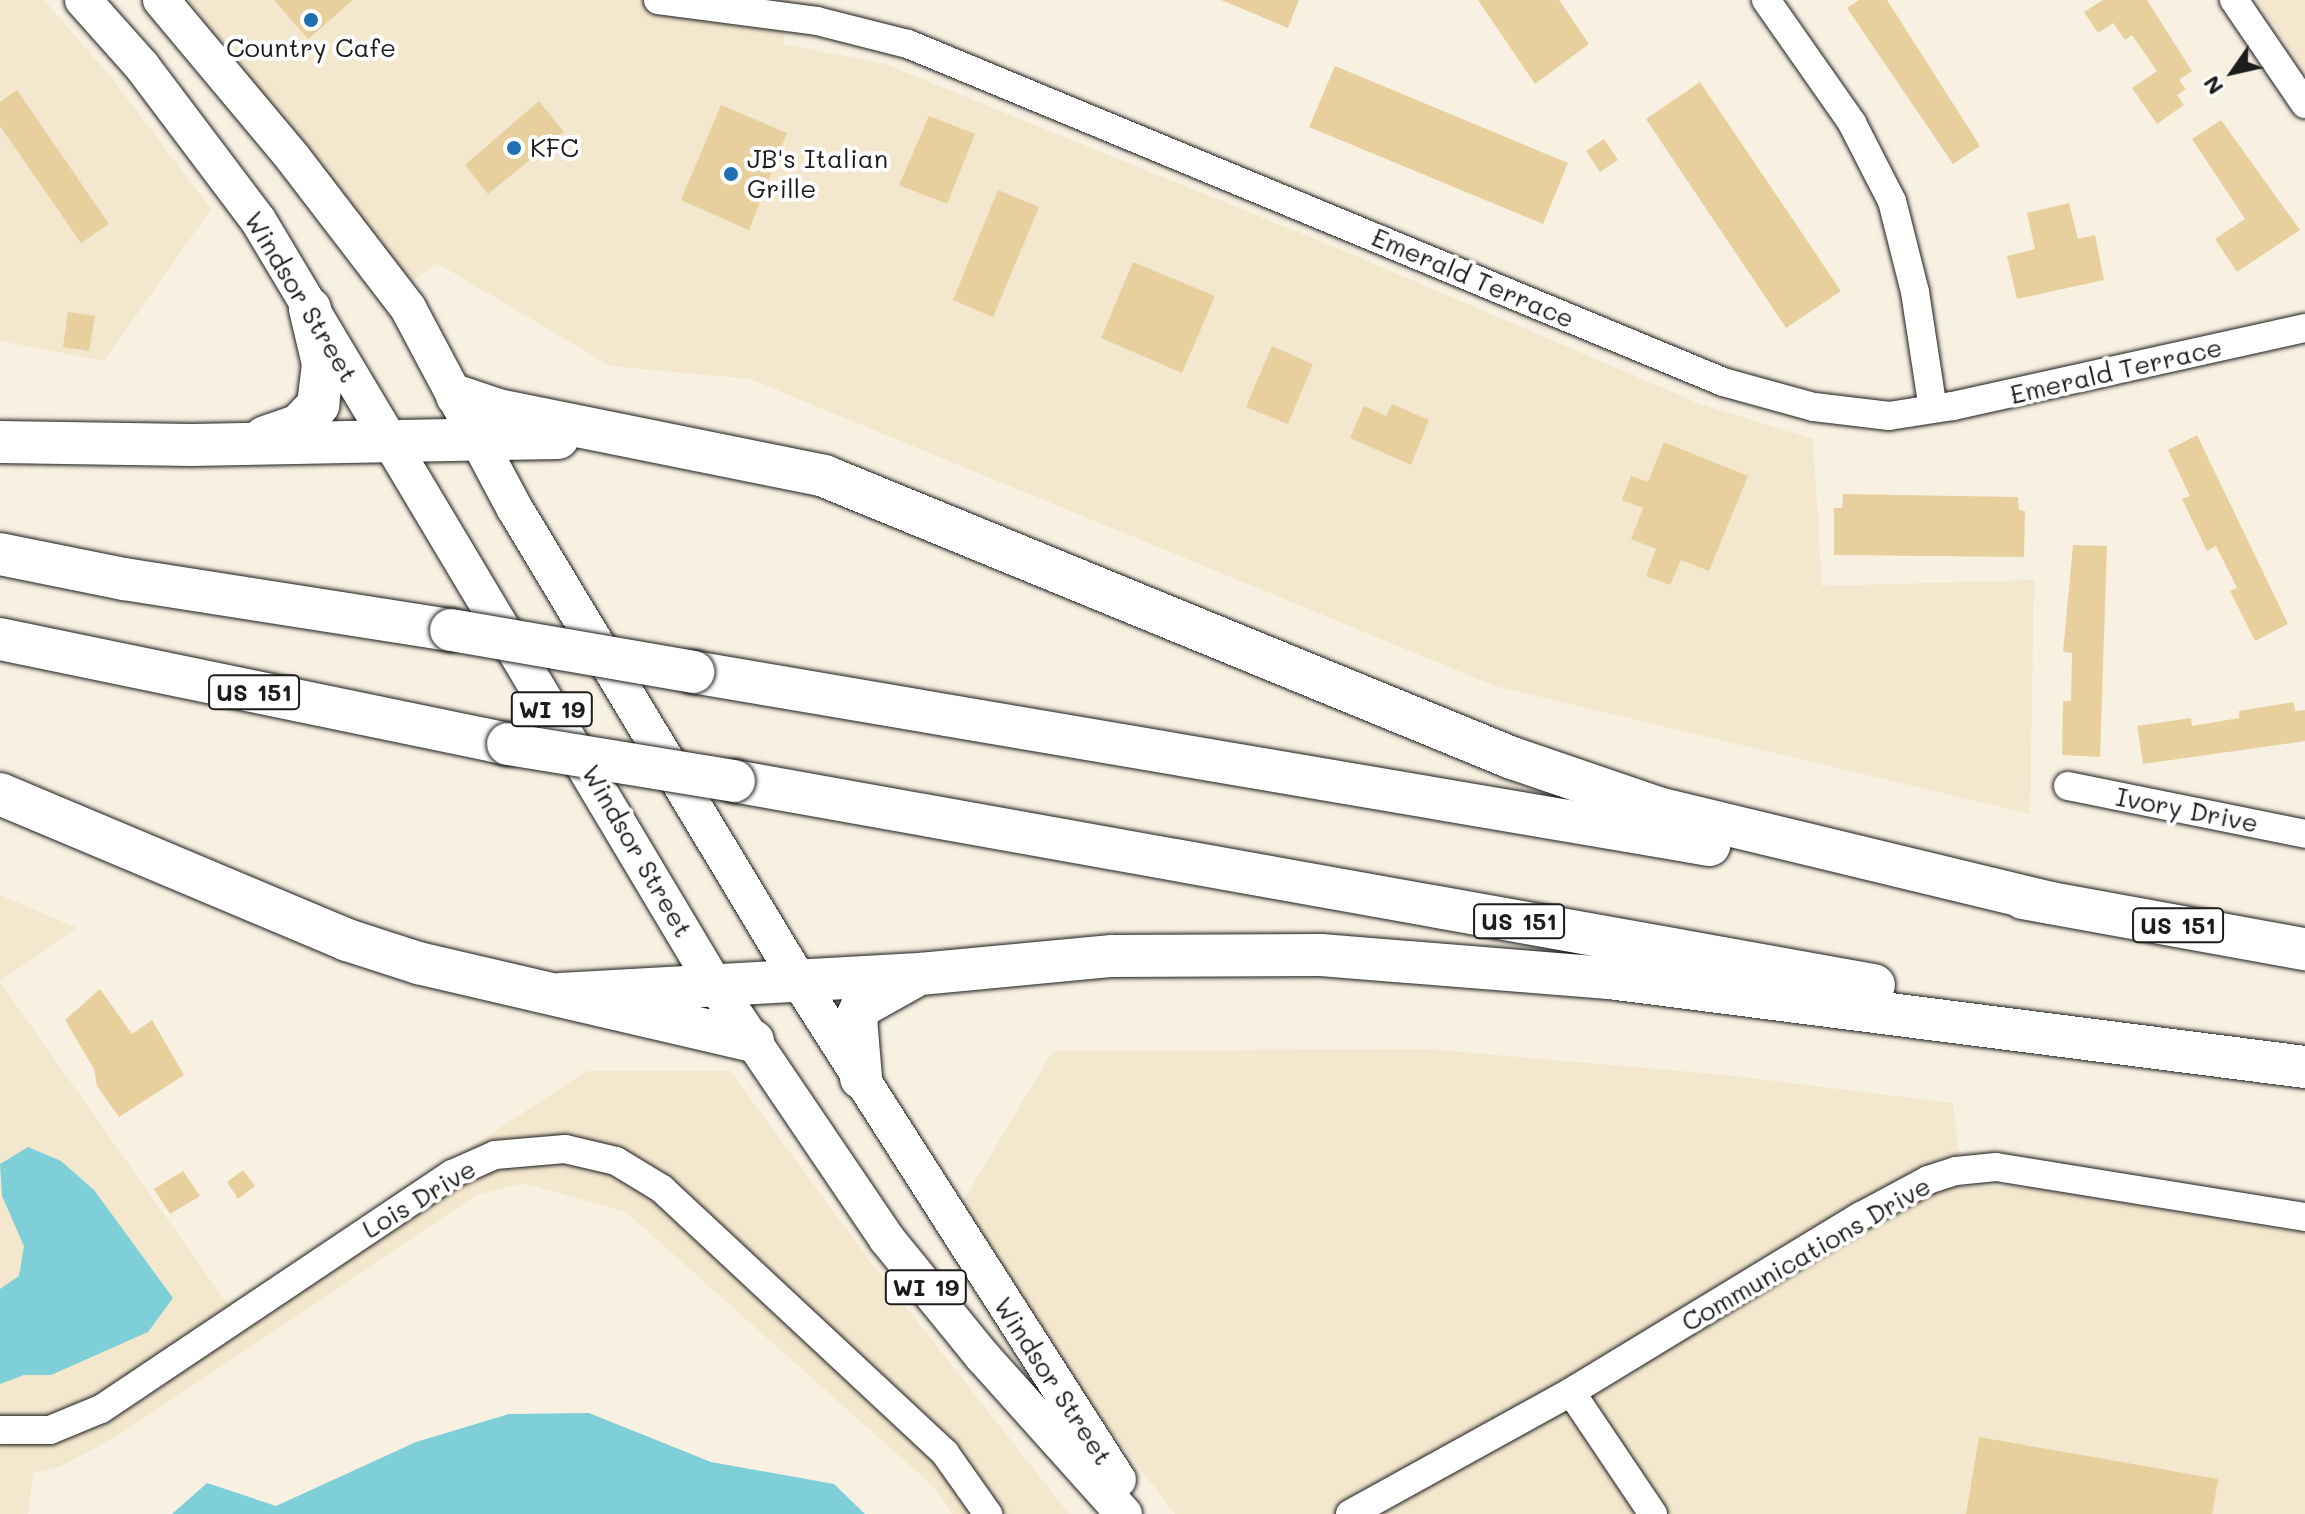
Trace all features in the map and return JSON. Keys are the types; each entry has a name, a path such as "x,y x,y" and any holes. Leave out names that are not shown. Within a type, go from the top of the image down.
{"highway":[{"path":"247,443 299,425 318,405 323,364 310,309"},
{"path":"457,396 498,410 638,434 824,476 1512,758 1658,808 2050,903"},
{"path":"0,442 247,443 385,439 483,442 638,434"},
{"name":"US 151","path":"0,554 124,579 451,630 2305,949"},
{"name":"US 151","path":"0,639 508,744 734,781 2305,1064"},
{"path":"0,794 347,940 418,963 753,1041"},
{"path":"560,994 713,982 920,974 1112,956 1321,955 1609,978 2305,1064"},
{"path":"861,1078 856,1019 862,1006 920,974"}],"main road":[{"name":"Windsor Street","path":"83,0 141,65 258,220 385,439 621,821 713,982 887,1239 983,1357 1124,1514"},
{"name":"Windsor Street","path":"161,0 408,308 483,442 515,509 799,981 1038,1362 1141,1514"}],"street":[{"name":"Emerald Terrace","path":"658,0 819,10 908,44 1723,382 1814,407 1889,416 1933,409 2305,328"},
{"path":"1766,0 1852,123 1892,201 1915,292 1933,409"},
{"path":"2234,0 2305,104"},
{"name":"Ivory Drive","path":"2068,786 2305,834"},
{"name":"Lois Drive","path":"0,1430 50,1430 101,1409 452,1174 495,1155 565,1149 616,1161 662,1189 945,1453 988,1514"},
{"name":"Communications Drive","path":"1350,1514 1571,1392 1861,1216 1928,1180 1956,1171 2023,1171 2305,1217"},
{"path":"1571,1392 1653,1514"}],"shaded area":[{"path":"0,0 44,0 111,77 211,209 104,361 0,341"},
{"path":"188,0 791,0 783,44 885,64 1342,250 1700,404 1813,439 1822,586 2034,580 2030,814 1495,686 750,379 610,366 437,263 401,289 330,184"},
{"path":"2257,0 2305,0 2305,71 2277,29"},
{"path":"0,895 77,928 0,981"},
{"path":"0,982 228,1305 587,1071 730,1071 872,1264 1069,1514 952,1514 935,1488 626,1212 523,1183 477,1195 116,1437 59,1467 33,1473 28,1514 0,1514"},
{"path":"1427,1049 1726,1075 1953,1103 1963,1186 2034,1188 2305,1233 2305,1514 1175,1514 1064,1369 962,1203 1053,1051"}],"water":[{"path":"28,1147 61,1161 94,1190 173,1298 148,1332 51,1375 24,1375 0,1384 0,1289 19,1276 24,1246 2,1196 0,1164"},
{"path":"589,1413 711,1462 834,1484 865,1514 172,1514 207,1483 276,1506 416,1442 509,1414"}],"building":[{"name":"Country Cafe","path":"274,0 353,0 308,39"},
{"path":"1221,0 1299,0 1288,28"},
{"path":"1478,0 1559,0 1589,44 1535,84"},
{"path":"1859,0 1887,0 1980,146 1953,164 1847,8"},
{"path":"2103,0 2147,0 2192,71 2179,80 2186,89 2177,95 2184,105 2157,124 2132,88 2157,71 2132,35 2125,40 2113,23 2098,33 2084,12"},
{"path":"1335,66 1568,163 1543,224 1309,127"},
{"path":"1700,82 1841,291 1786,328 1646,119"},
{"path":"17,90 109,224 81,243 0,126 0,102"},
{"name":"KFC","path":"539,101 564,132 488,194 465,165"},
{"name":"JB's Italian Grille","path":"721,105 787,133 749,230 681,200"},
{"path":"929,116 975,134 947,204 899,185"},
{"path":"2221,120 2300,230 2237,272 2215,239 2245,219 2192,139"},
{"path":"1604,139 1618,160 1600,172 1586,151"},
{"path":"998,190 1039,207 993,317 953,300"},
{"path":"2069,203 2078,239 2095,235 2104,280 2017,299 2007,256 2035,249 2027,213"},
{"path":"1133,262 1215,296 1182,373 1101,338"},
{"path":"68,312 95,316 89,351 63,347"},
{"path":"1272,346 1313,364 1288,424 1246,407"},
{"path":"1392,404 1429,420 1411,465 1350,438 1364,406 1386,416"},
{"path":"2197,435 2288,624 2255,641 2230,591 2237,588 2216,546 2207,551 2182,499 2190,496 2168,450"},
{"path":"1664,442 1748,476 1709,571 1681,560 1670,585 1646,576 1656,549 1631,539 1643,508 1622,500 1631,476 1648,482"},
{"path":"1843,494 2018,497 2019,510 2025,511 2024,557 1834,555 1834,508 1842,508"},
{"path":"2073,545 2107,546 2100,757 2062,755 2063,701 2071,701 2072,653 2063,652"},
{"path":"2294,702 2295,711 2305,710 2305,741 2143,764 2137,726 2191,718 2192,726 2239,718 2239,711"},
{"path":"100,989 132,1034 152,1020 184,1075 119,1117 97,1086 94,1069 65,1020"},
{"path":"243,1170 255,1186 238,1199 227,1182"},
{"path":"183,1171 200,1196 170,1214 154,1189"},
{"path":"1979,1437 2218,1479 2212,1514 1966,1514"}],"place":[{"name":"Country Cafe","path":"311,20"},
{"name":"KFC","path":"514,148"},
{"name":"JB's Italian Grille","path":"731,174"}]}
